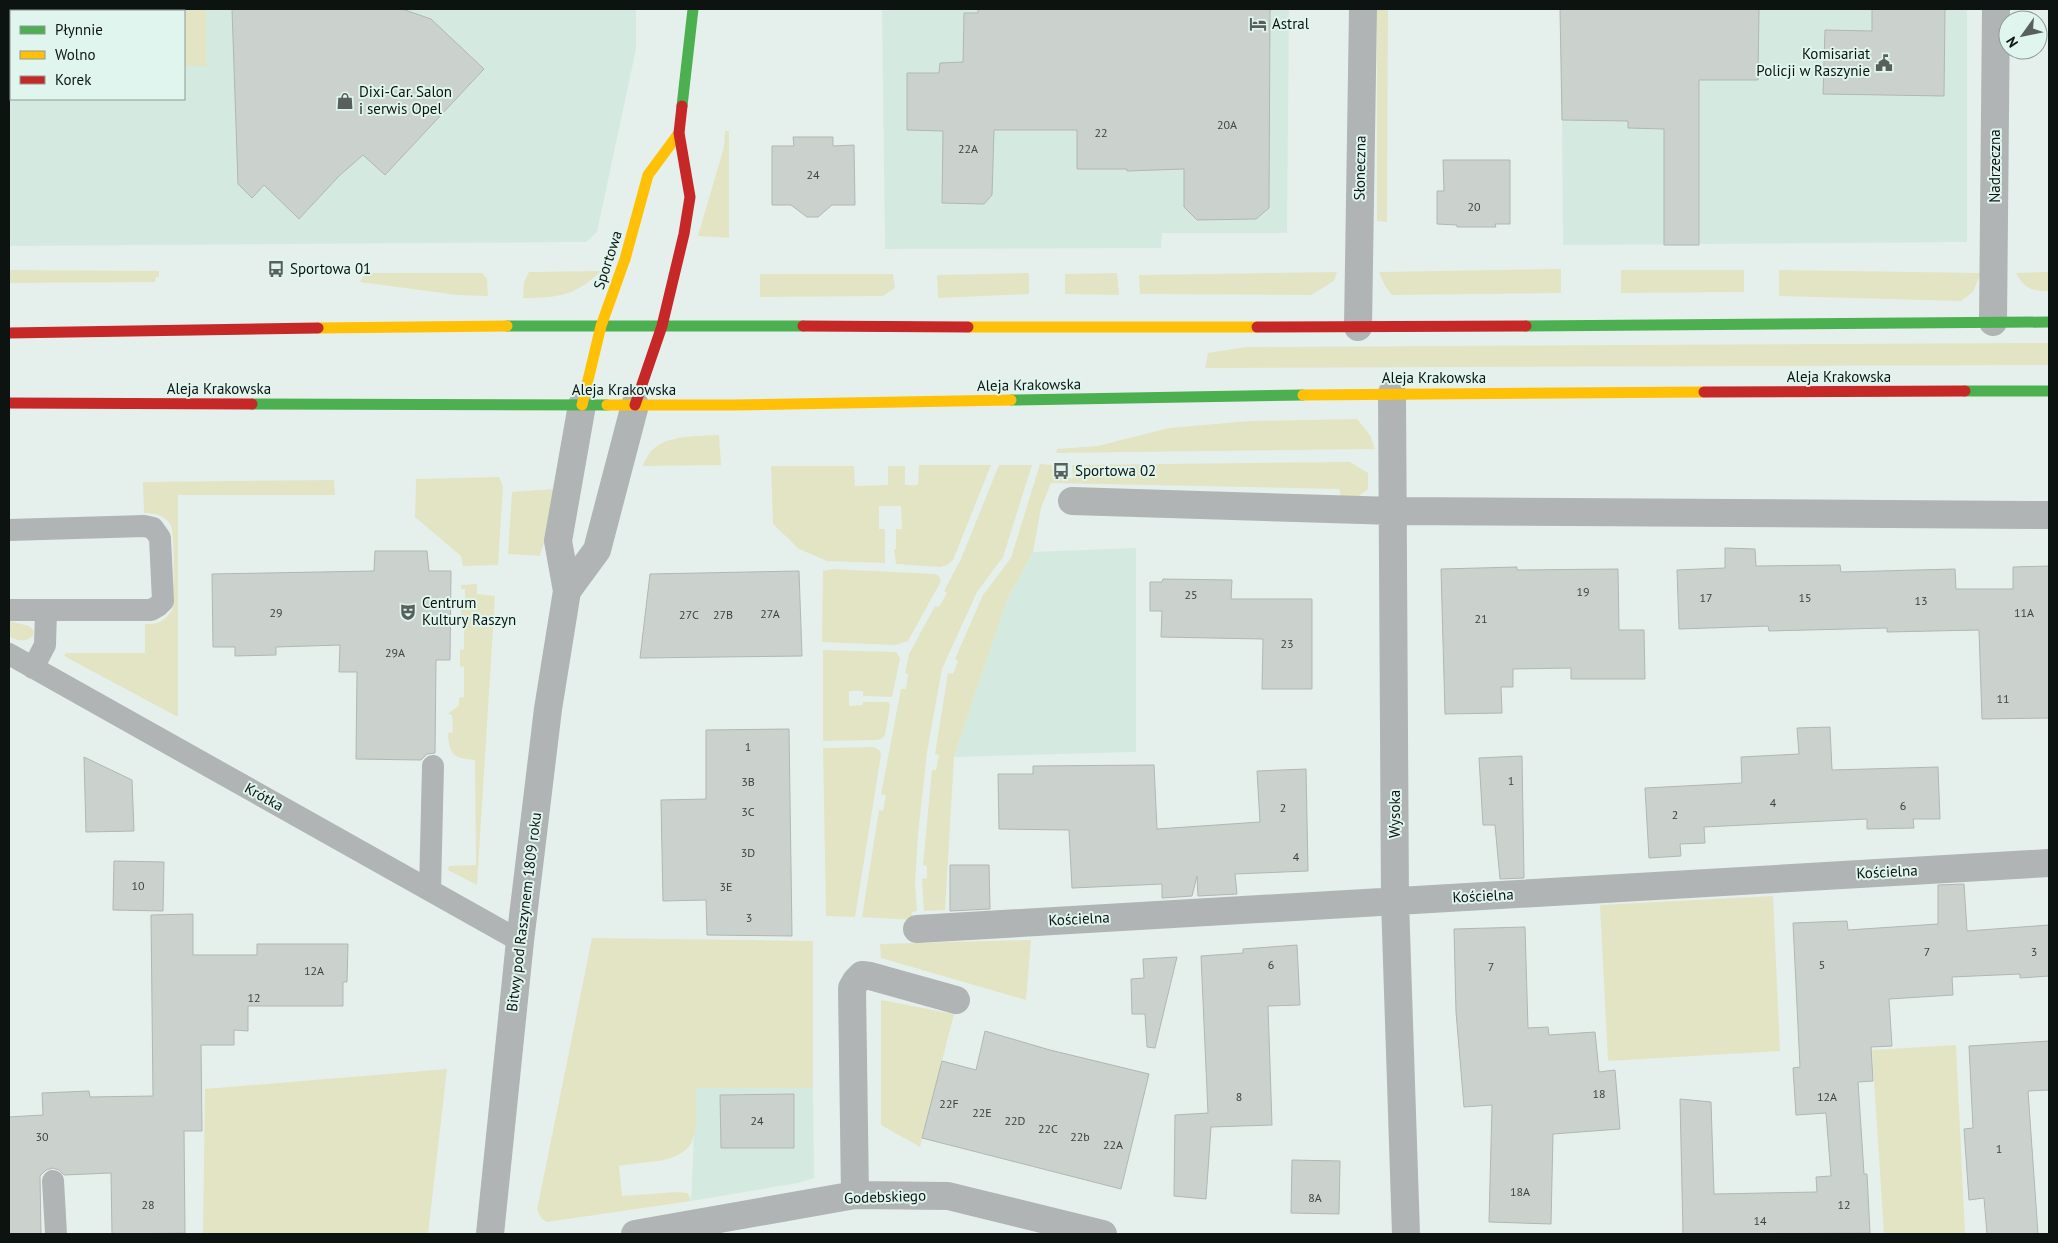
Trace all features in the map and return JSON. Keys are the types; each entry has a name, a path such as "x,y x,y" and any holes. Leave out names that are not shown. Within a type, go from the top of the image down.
{"main road":[{"name":"Sportowa","path":"635,405 662,326 680,259 690,197 679,133 693,9"},
{"name":"Sportowa","path":"582,405 601,326 625,259 648,175 679,133"},
{"path":"9,333 295,327 1358,326 2049,322"},
{"name":"Aleja Krakowska","path":"9,403 744,405 1392,393 2049,391"}],"street":[{"name":"Słoneczna","path":"1358,326 1363,9"},
{"name":"Nadrzeczna","path":"1994,322 1996,9"},
{"name":"Wysoka","path":"1392,393 1395,901 1406,1234"},
{"name":"Bitwy pod Raszynem 1809 roku","path":"490,1234 520,941 548,709 567,591 558,541 582,405"},
{"name":"Bitwy pod Raszynem 1809 roku","path":"567,591 597,550 635,405"},
{"path":"1072,501 1394,511 2049,515"},
{"name":"Kościelna","path":"917,929 2049,862"},
{"path":"855,1195 852,988 856,980 862,975 870,976 956,1000"},
{"name":"Godebskiego","path":"635,1234 855,1195 948,1196 1103,1234"}],"lane":[{"path":"9,530 144,526 153,528 160,538 163,601 151,610 9,610"},
{"path":"33,668 45,645 46,611"},
{"name":"Krótka","path":"9,654 520,941"},
{"path":"430,890 433,766"},
{"path":"53,1181 56,1234"}],"shaded area":[{"path":"9,9 636,9 636,49 597,232 586,242 9,246"},
{"path":"882,9 1289,9 1287,233 1162,233 1161,248 885,249"},
{"path":"1561,9 1967,9 1967,242 1563,245"},
{"path":"1136,548 1136,752 954,757 1007,600 1033,552"},
{"path":"696,1088 813,1088 814,1178 798,1183 691,1201"}],"green space":[{"path":"9,9 206,9 206,66 185,66 185,10 10,10 9,88"},
{"path":"1377,9 1388,9 1387,222 1377,221"},
{"path":"725,131 729,131 729,238 698,236 724,147"},
{"path":"1561,269 1561,293 1392,295 1385,286 1379,272"},
{"path":"9,270 159,271 159,277 156,277 155,282 9,283"},
{"path":"1621,270 1744,270 1744,292 1621,293"},
{"path":"1779,270 1981,273 1973,292 1961,301 1779,296"},
{"path":"601,271 574,291 556,296 523,298 524,282 529,272"},
{"path":"1337,272 1334,281 1311,295 1140,294 1139,275"},
{"path":"2049,272 2049,291 2029,288 2022,283 2016,273"},
{"path":"365,273 482,273 487,278 488,296 457,295 360,282"},
{"path":"1029,273 1029,294 938,298 937,275"},
{"path":"1117,273 1119,295 1065,294 1065,274"},
{"path":"760,274 893,274 895,288 883,296 760,297"},
{"path":"2049,343 2049,365 1205,368 1208,353 1246,347"},
{"path":"1357,419 1370,435 1375,449 1056,453 1057,449 1098,446 1169,428 1250,421"},
{"path":"719,435 721,465 643,466 648,455 664,442 685,437"},
{"path":"1350,462 1368,473 1368,489 1359,496 1341,496 1339,489 1051,483 1041,508 1033,552 1007,600 954,757 945,910 924,911 922,879 927,878 927,866 923,865 932,770 936,770 939,755 935,754 948,673 953,674 958,661 955,659 983,595 1011,558 1040,464 1052,465 1053,478 1073,478 1072,465"},
{"path":"919,465 991,465 953,560 947,565 940,567 896,564 894,549 896,549 896,529 902,529 901,506 879,506 879,529 885,529 885,563 827,561 799,549 773,524 771,466 854,466 855,486 888,485 888,466 905,466 905,485 918,485"},
{"path":"999,465 1032,465 1003,557 977,592 942,669 927,752 918,835 915,883 917,911 912,912 913,920 862,917 879,810 883,811 886,795 881,794 901,689 906,689 908,674 905,673 909,654 935,606 939,607 947,593 944,591 961,559"},
{"path":"499,477 503,487 498,565 463,566 461,556 415,517 416,479"},
{"path":"334,480 335,495 178,495 178,717 64,656 66,653 145,653 145,624 154,624 161,621 172,610 174,554 171,526 160,515 144,513 143,482"},
{"path":"553,489 552,514 540,556 508,554 512,492"},
{"path":"832,569 935,574 938,575 941,581 908,641 895,645 822,642 823,571"},
{"path":"477,584 477,594 495,596 477,885 448,870 449,866 476,865 475,760 457,757 451,751 448,733 453,732 452,715 448,714 459,705 459,698 464,697 464,667 460,666 460,650 464,649 464,618 461,618 461,607 465,605 465,589 461,589 461,585"},
{"path":"9,621 29,626 34,631 33,636 27,640 21,640 9,636"},
{"path":"823,650 896,652 900,658 892,697 863,696 863,691 849,691 849,706 862,705 863,702 889,702 885,735 881,739 823,741"},
{"path":"874,747 880,751 881,755 855,917 826,916 823,748"},
{"path":"1773,896 1780,1051 1608,1061 1600,905"},
{"path":"592,938 813,941 813,1088 696,1088 696,1127 693,1139 688,1147 671,1158 619,1166 622,1196 678,1192 688,1193 691,1201 547,1222 542,1219 537,1210"},
{"path":"1031,940 1026,1000 881,958 880,944"},
{"path":"881,1000 954,1014 920,1147 881,1125"},
{"path":"1956,1045 1965,1234 1884,1234 1872,1050"},
{"path":"447,1069 428,1234 203,1234 205,1089"}],"building":[{"name":"Dixi-Car. Salon i serwis Opel","path":"232,9 402,9 431,19 484,69 385,175 363,155 339,176 299,219 264,185 252,198 238,184"},
{"path":"978,9 1270,9 1269,208 1256,219 1197,220 1184,207 1184,169 1127,171 1127,169 1077,169 1077,130 994,130 992,195 984,204 942,203 943,131 907,130 907,73 939,73 940,63 963,62 964,13 978,13"},
{"path":"1560,9 1759,9 1758,80 1699,80 1699,245 1664,245 1664,129 1628,128 1628,121 1562,120"},
{"name":"Komisariat Policji w Raszynie","path":"1872,9 1945,9 1944,96 1823,94 1825,30 1872,31"},
{"path":"793,137 833,137 833,146 854,145 855,205 832,205 818,217 807,217 791,205 772,205 772,146 794,146"},
{"path":"1443,160 1510,160 1510,224 1495,224 1496,227 1457,227 1457,225 1437,224 1437,191 1444,191"},
{"path":"1725,548 1755,549 1756,566 1840,565 1841,572 1955,569 1956,589 2013,589 2013,567 2049,566 2049,718 1982,719 1979,630 1887,632 1887,628 1769,631 1768,626 1679,629 1677,570 1725,568"},
{"path":"375,551 427,551 429,571 451,571 450,660 436,660 435,753 427,754 421,760 356,759 357,672 339,672 340,645 276,647 276,655 235,656 235,647 213,647 212,574 374,571"},
{"path":"1517,567 1517,570 1618,569 1619,630 1644,630 1645,679 1571,679 1571,668 1513,669 1513,687 1501,687 1502,713 1445,714 1441,569"},
{"path":"799,571 802,656 640,658 650,574"},
{"path":"1163,579 1232,580 1231,599 1312,599 1312,689 1262,689 1263,639 1161,637 1162,611 1150,611 1150,582 1162,582"},
{"path":"1830,727 1832,770 1938,767 1940,819 1913,819 1914,828 1867,829 1867,819 1704,827 1705,843 1680,844 1681,856 1649,858 1645,788 1742,783 1741,757 1799,754 1797,728"},
{"path":"789,729 792,936 707,935 706,900 663,901 661,800 706,799 706,730"},
{"path":"1522,756 1524,878 1500,879 1495,825 1483,825 1479,758"},
{"path":"84,757 132,780 134,831 86,832"},
{"path":"1154,765 1157,829 1260,822 1257,771 1306,769 1308,871 1235,874 1237,894 1198,896 1197,876 1192,896 1162,898 1162,884 1072,888 1069,830 999,829 998,774 1033,774 1033,766"},
{"path":"114,861 164,862 163,911 113,910"},
{"path":"950,865 989,865 990,909 950,911"},
{"path":"1964,884 1967,931 2049,925 2049,976 2020,978 2020,974 1952,977 1953,995 1889,999 1892,1046 1871,1047 1873,1081 1858,1082 1864,1174 1867,1174 1870,1233 1683,1234 1680,1099 1711,1102 1714,1194 1817,1192 1816,1177 1831,1176 1826,1113 1796,1115 1793,1068 1800,1067 1793,923 1847,921 1848,930 1938,924 1938,885"},
{"path":"193,914 193,955 257,955 257,944 348,944 347,982 343,982 343,1006 248,1006 248,1031 234,1030 234,1045 201,1045 202,1131 184,1131 185,1233 112,1234 111,1173 64,1175 59,1170 53,1168 46,1170 40,1176 41,1234 9,1234 9,1117 43,1115 42,1093 89,1091 90,1097 153,1096 151,915"},
{"path":"1525,927 1528,1028 1548,1027 1549,1035 1595,1032 1599,1072 1615,1070 1620,1129 1553,1134 1551,1224 1489,1222 1492,1105 1464,1107 1456,1012 1454,929"},
{"path":"1297,945 1300,1005 1268,1006 1272,1125 1211,1127 1206,1199 1174,1196 1175,1115 1208,1113 1201,956 1243,953 1243,949"},
{"path":"1177,957 1155,1048 1147,1047 1145,1014 1132,1014 1131,979 1144,978 1143,959"},
{"path":"985,1031 1050,1050 1149,1074 1121,1189 922,1138 942,1061 976,1070"},
{"path":"2049,1041 2049,1090 2028,1091 2038,1234 1987,1234 1984,1198 1969,1200 1964,1129 1973,1128 1969,1046"},
{"path":"794,1094 794,1148 721,1148 720,1095"},
{"path":"1292,1160 1340,1161 1339,1214 1291,1213"}],"traffic: fast":[{"path":"682,106 693,9"},
{"path":"1526,326 2049,322"},
{"path":"507,326 803,326"},
{"path":"1965,391 2049,391"},
{"path":"1011,400 1303,395"},
{"path":"252,404 607,405"}],"traffic: slow":[{"path":"582,405 601,326 625,259 648,175 679,133"},
{"path":"318,328 507,326"},
{"path":"968,327 1257,327"},
{"path":"1303,395 1704,392"},
{"path":"607,405 734,405 1011,400"}],"traffic: jam":[{"path":"635,405 662,326 684,234 690,197 679,133 682,106"},
{"path":"803,326 968,327"},
{"path":"1257,327 1526,326"},
{"path":"9,333 318,328"},
{"path":"1704,392 1965,391"},
{"path":"9,403 252,404"}],"place":[{"name":"Astral","path":"1258,24"},
{"name":"Komisariat Policji w Raszynie","path":"1884,63"},
{"name":"Dixi-Car. Salon i serwis Opel","path":"345,101"},
{"name":"Sportowa 01","path":"276,269"},
{"name":"Sportowa 02","path":"1061,471"},
{"name":"Centrum Kultury Raszyn","path":"408,612"}]}
